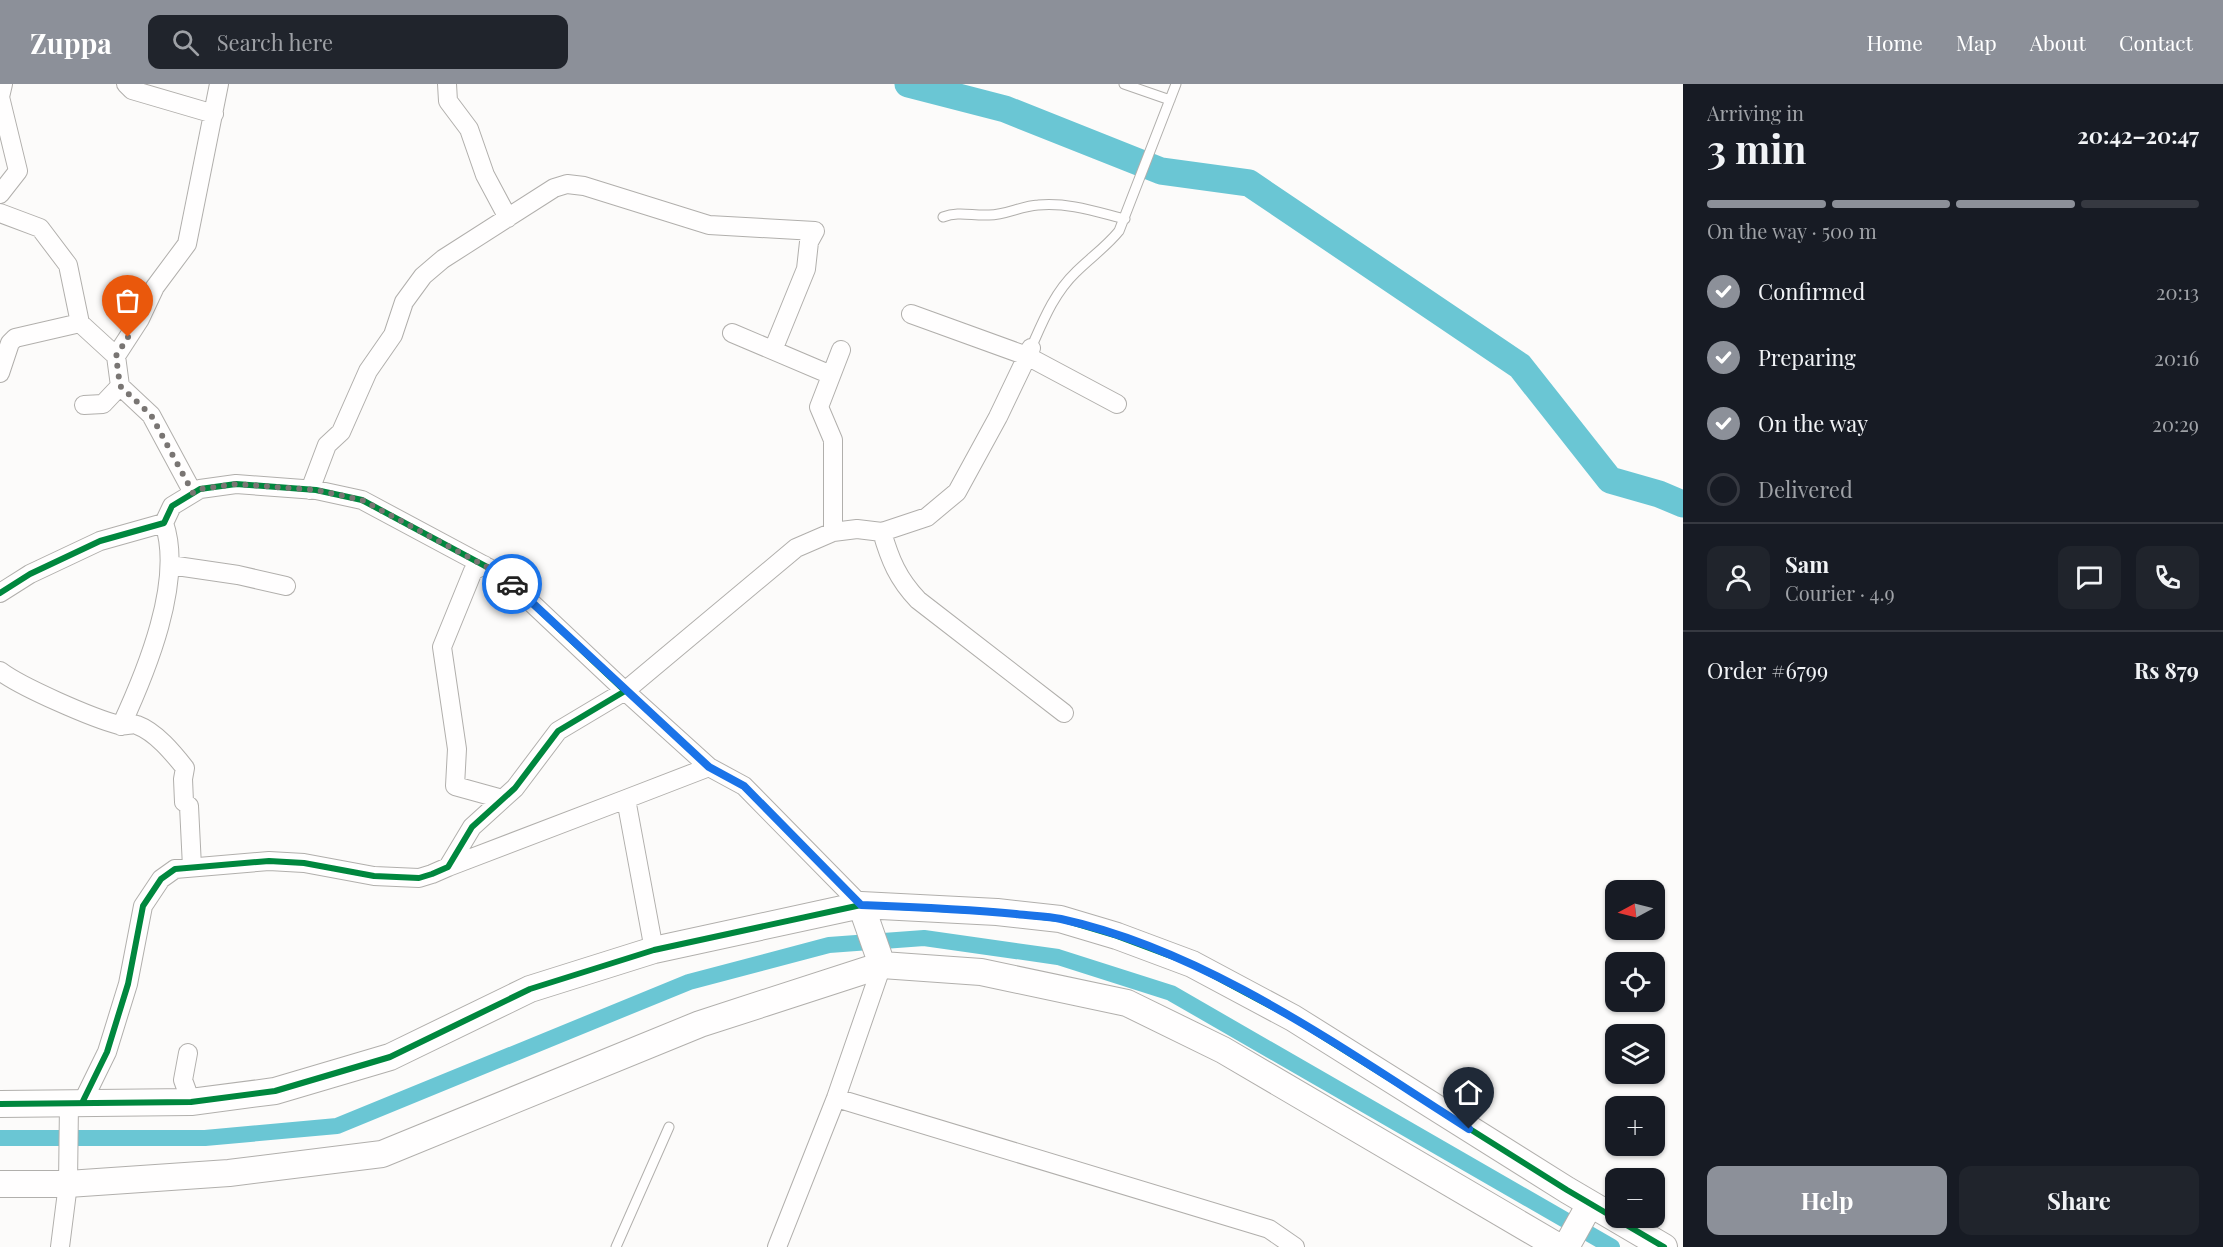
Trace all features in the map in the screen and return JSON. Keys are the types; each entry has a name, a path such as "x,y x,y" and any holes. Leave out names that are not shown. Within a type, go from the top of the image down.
{"street":[{"path":"0,194 18,171 0,97 3,84"},
{"path":"126,84 132,90 214,114"},
{"path":"116,356 140,319 155,287 187,244 219,84"},
{"path":"447,84 448,101 469,129 485,176 508,218"},
{"path":"310,490 327,445 341,432 368,371 393,334 404,302 423,276 436,265 554,188 567,184 609,192 709,225 815,231 810,242 806,269 773,350"},
{"path":"0,213 40,228 68,265 81,323 116,356 120,386 151,415 193,493"},
{"path":"911,314 1029,352 1117,404"},
{"path":"0,373 10,343 15,338 81,323"},
{"path":"732,333 831,375"},
{"path":"832,532 832,440 819,407 841,350"},
{"path":"448,867 472,826 515,788 558,731 625,691 796,548 832,532 857,529 882,532 927,517 957,492 998,417 1029,352"},
{"path":"84,405 103,404 120,386"},
{"path":"121,726 147,670 170,564 171,543 164,522 171,506 200,489 236,484 310,490 362,500 502,575 709,767 744,786 864,914 879,958 836,1098 777,1247"},
{"path":"0,593 30,574 100,541 164,522"},
{"path":"882,532 891,564 900,580 918,600 1064,713"},
{"path":"170,564 238,575 286,586"},
{"path":"484,565 473,571 442,647 457,749 456,786 502,799"},
{"path":"0,670 49,696 121,726 136,724 158,739 185,768 183,791 184,802 189,806 192,867"},
{"path":"60,1247 68,1184 69,1134 75,1103 107,1052 128,984 143,906 161,879 175,869 269,861 292,862 374,876 418,878 709,767"},
{"path":"626,799 654,950"},
{"path":"0,1104 191,1102 275,1091 390,1058 530,989 654,950 864,914 986,912 1060,919 1117,936 1192,964 1293,1018 1574,1230"},
{"path":"0,1184 68,1184 229,1173 382,1155 700,1024 879,958 981,972 1127,1004 1223,1050 1574,1230 1664,1247"},
{"path":"188,1053 183,1080 191,1102"},
{"path":"836,1098 1269,1229 1295,1247"}],"lane":[{"path":"1124,84 1170,100"},
{"path":"1029,352 1052,302 1076,272 1104,249 1119,231 1155,144 1176,84"},
{"path":"943,217 960,213 988,216 1037,205 1050,205 1072,206 1125,219"},
{"path":"616,1247 669,1127"}],"waterway":[{"path":"908,84 1005,109 1161,171 1249,183 1520,366 1610,480 1659,494 1683,504"},
{"path":"0,1138 205,1138 337,1126 689,982 829,945 924,938 1058,957 1171,993 1612,1247"}],"cycle path":[{"path":"0,593 30,574 100,541 164,523 172,506 200,489 236,484 316,490 362,500 502,575 625,691 558,731 515,788 472,827 448,867 432,874 419,878 374,876 304,863 269,861 175,869 161,879 143,906 128,984 107,1052 82,1103"},
{"path":"0,1104 191,1102 275,1091 390,1057 530,989 654,950 861,905 997,912 1060,919 1117,936 1192,964 1293,1018 1567,1190 1664,1247"}],"way so far":[{"path":"128,337 116,356 120,386 151,415 193,493 200,489 236,484 316,490 362,500 502,575 512,584"}],"route":[{"path":"512,584 709,767 744,786 861,905 997,912 1060,919 1117,936 1192,964 1293,1018 1469,1129"}]}
